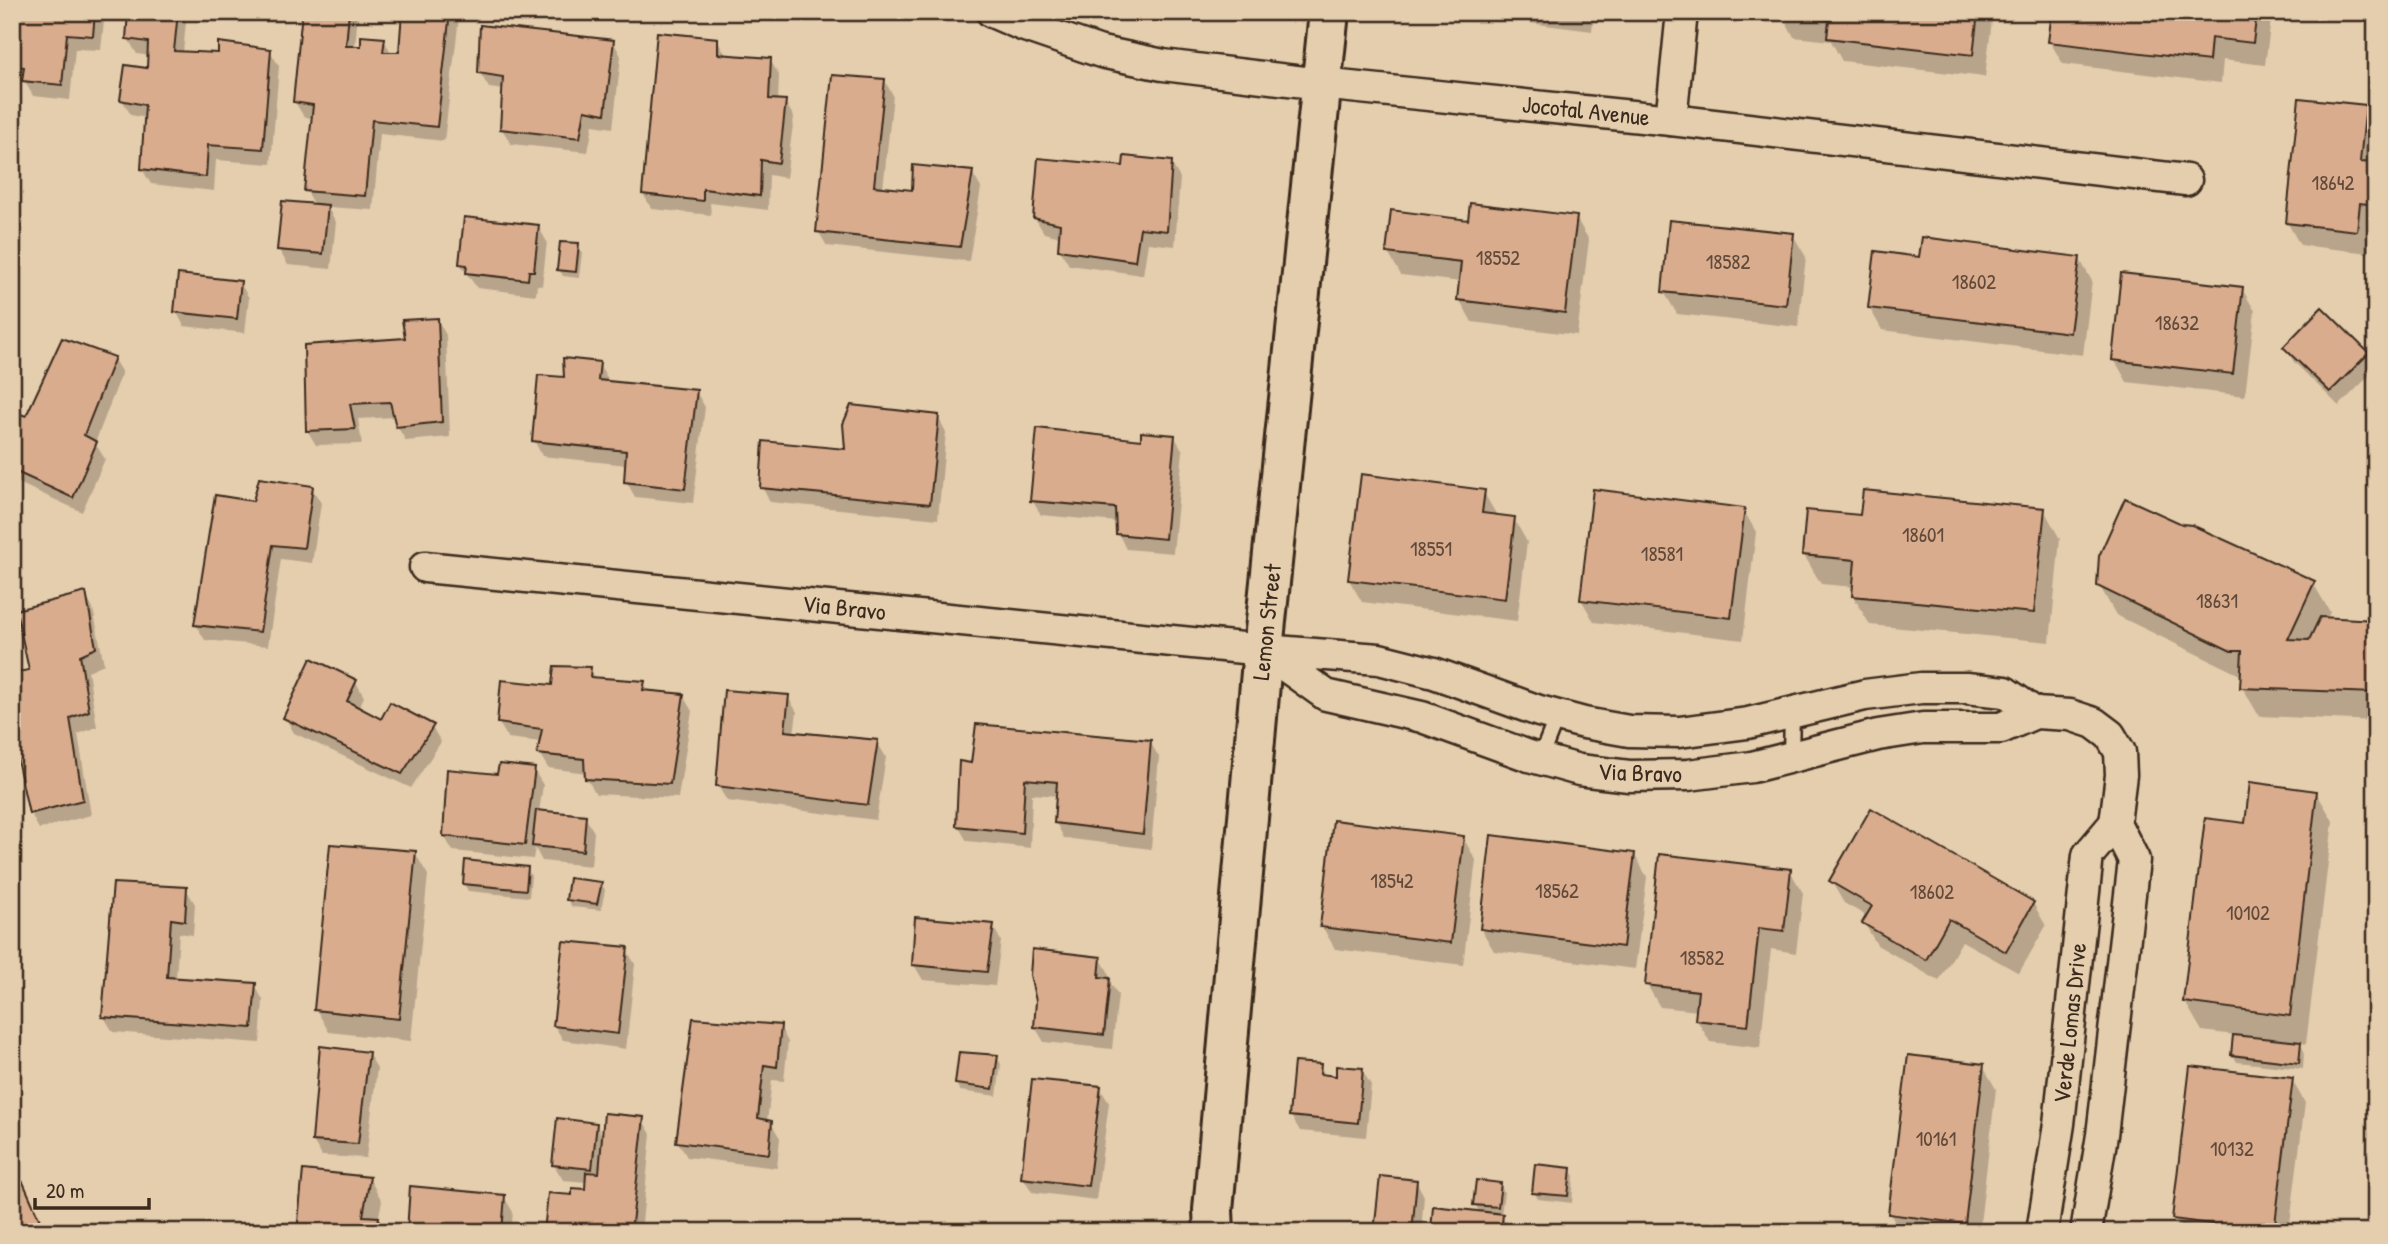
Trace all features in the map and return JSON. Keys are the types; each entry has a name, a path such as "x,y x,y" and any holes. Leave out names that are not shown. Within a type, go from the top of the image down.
{"street":[{"name":"Jocotal Avenue","path":"992,12 1022,25 1113,55 1163,65 2186,180"},
{"name":"Lemon Street","path":"1214,1232 1213,1210 1263,650 1329,12"},
{"path":"1671,120 1682,12"},
{"name":"Via Bravo","path":"425,567 1263,650 1379,659 1434,673 1557,716 1629,731 1679,732 1748,723 1865,695 1922,688 1966,688 2005,692 2035,713"},
{"name":"Via Bravo","path":"1263,650 1326,695 1422,717 1579,770 1629,776 1688,775 1752,767 1878,735 1923,728 2001,728 2035,713 2070,715 2094,723 2110,736 2119,752 2121,775 2115,823"},
{"name":"Verde Lomas Drive","path":"2042,1232 2059,1124 2088,855 2115,823 2134,860 2102,1135 2086,1232"}],"lane":[{"path":"1791,756 1792,712"},
{"path":"1541,759 1557,716"}],"building":[{"path":"12,12 95,12 93,36 67,34 62,85 22,81 24,67 12,65"},
{"path":"128,12 178,12 174,51 218,53 218,42 271,49 263,149 208,145 206,177 141,169 145,105 120,100 125,65 147,68 148,42 126,39"},
{"path":"302,12 349,12 346,46 361,46 361,36 385,38 383,52 399,52 402,12 450,12 437,127 372,120 365,196 304,191 313,105 293,102"},
{"path":"1780,12 1978,12 1973,55 1827,38 1829,20 1779,15"},
{"path":"2052,12 2257,12 2253,43 2211,38 2209,61 2048,42"},
{"path":"480,25 614,40 605,114 585,110 580,138 500,129 503,77 478,73"},
{"path":"657,32 718,38 718,54 771,58 769,99 786,100 779,163 761,160 760,196 703,189 703,201 642,194"},
{"path":"832,75 885,79 874,186 912,190 913,165 973,171 960,247 816,232"},
{"path":"2299,98 2366,105 2360,162 2376,163 2376,205 2360,203 2357,231 2286,223"},
{"path":"1124,156 1172,161 1167,231 1140,228 1135,261 1058,250 1060,224 1033,218 1038,158 1123,166"},
{"path":"282,201 328,205 323,254 277,250"},
{"path":"1470,203 1577,216 1565,313 1457,300 1461,262 1386,253 1391,210 1468,220"},
{"path":"464,217 539,225 534,271 529,271 528,280 466,273 467,265 459,264"},
{"path":"1669,220 1794,233 1786,305 1662,292"},
{"path":"1922,237 2080,257 2070,333 1868,308 1875,251 1919,257"},
{"path":"560,242 579,243 576,272 557,270"},
{"path":"2121,273 2243,287 2233,374 2112,360"},
{"path":"178,274 241,281 237,319 174,312"},
{"path":"2322,307 2369,353 2330,392 2283,347"},
{"path":"438,318 442,422 396,427 390,402 350,404 355,429 306,431 304,345 405,338 402,320"},
{"path":"62,338 115,357 84,435 97,442 73,498 12,470 12,411 26,416"},
{"path":"563,358 600,362 598,380 697,390 685,489 624,482 626,451 532,441 538,375 564,377"},
{"path":"851,405 939,415 930,504 760,488 763,441 845,449 843,424"},
{"path":"1037,428 1141,440 1141,432 1175,435 1165,539 1116,534 1115,508 1030,501"},
{"path":"1361,474 1485,490 1482,513 1515,517 1505,599 1348,580"},
{"path":"259,478 313,486 304,548 273,545 260,632 194,625 215,495 253,501"},
{"path":"1593,489 1745,508 1731,618 1580,600"},
{"path":"1863,490 2045,508 2034,613 1852,596 1855,560 1802,555 1806,510 1860,515"},
{"path":"2125,498 2315,581 2288,639 2309,640 2320,617 2376,620 2376,693 2240,688 2242,651 2231,651 2097,586 2099,556"},
{"path":"86,592 96,648 80,655 89,711 70,718 83,800 29,814 12,736 12,673 29,670 16,610"},
{"path":"311,658 357,680 347,701 381,719 390,702 434,725 402,774 283,718"},
{"path":"554,666 591,667 590,677 645,681 643,690 684,694 670,784 585,779 584,759 537,754 542,729 497,723 501,680 552,685"},
{"path":"724,690 789,695 785,731 878,740 868,805 716,786"},
{"path":"976,724 1151,740 1143,834 1054,823 1057,782 1025,779 1022,833 956,826 959,761 971,763"},
{"path":"499,764 535,768 525,845 443,836 447,769 497,774"},
{"path":"2250,782 2317,791 2290,1016 2183,1002 2205,818 2245,823"},
{"path":"1871,808 2034,902 2006,952 1949,919 1926,960 1862,923 1872,906 1829,881"},
{"path":"536,810 586,815 583,851 532,846"},
{"path":"1333,820 1464,836 1451,943 1320,927"},
{"path":"1491,835 1635,853 1623,947 1480,929"},
{"path":"330,844 416,851 399,1019 314,1010"},
{"path":"1659,854 1791,869 1784,931 1759,928 1748,1026 1695,1020 1698,991 1645,985"},
{"path":"465,860 528,867 526,890 463,884"},
{"path":"569,878 602,882 597,904 566,900"},
{"path":"113,883 187,887 185,921 171,919 167,977 256,983 252,1028 102,1017"},
{"path":"915,917 994,924 987,972 912,965"},
{"path":"563,941 628,947 618,1034 553,1026"},
{"path":"1032,949 1101,957 1099,977 1110,978 1104,1035 1034,1027 1036,1001 1030,975"},
{"path":"693,1018 781,1025 777,1067 764,1065 758,1118 772,1121 769,1154 676,1142"},
{"path":"2233,1035 2301,1042 2299,1063 2231,1055"},
{"path":"320,1046 369,1052 358,1144 312,1141"},
{"path":"959,1052 998,1055 993,1089 955,1084"},
{"path":"1908,1055 1984,1064 1965,1224 1888,1214"},
{"path":"1294,1062 1321,1064 1320,1074 1336,1076 1336,1066 1363,1068 1358,1123 1289,1116"},
{"path":"2190,1066 2293,1078 2274,1232 2172,1219"},
{"path":"1032,1079 1101,1086 1088,1186 1021,1178"},
{"path":"604,1113 644,1117 631,1232 544,1232 548,1193 572,1195 572,1188 585,1189 586,1172 599,1173"},
{"path":"557,1118 597,1123 592,1169 552,1165"},
{"path":"1535,1164 1571,1168 1568,1196 1532,1193"},
{"path":"303,1170 370,1177 363,1216 379,1217 377,1232 297,1232"},
{"path":"1380,1176 1417,1180 1412,1232 1374,1232"},
{"path":"12,1179 23,1182 45,1232 12,1232"},
{"path":"1476,1180 1501,1183 1498,1207 1473,1205"},
{"path":"410,1186 505,1195 502,1232 407,1232"},
{"path":"1433,1206 1503,1214 1501,1232 1431,1232"},
{"path":"927,1226 972,1229 971,1232 926,1232"}]}
